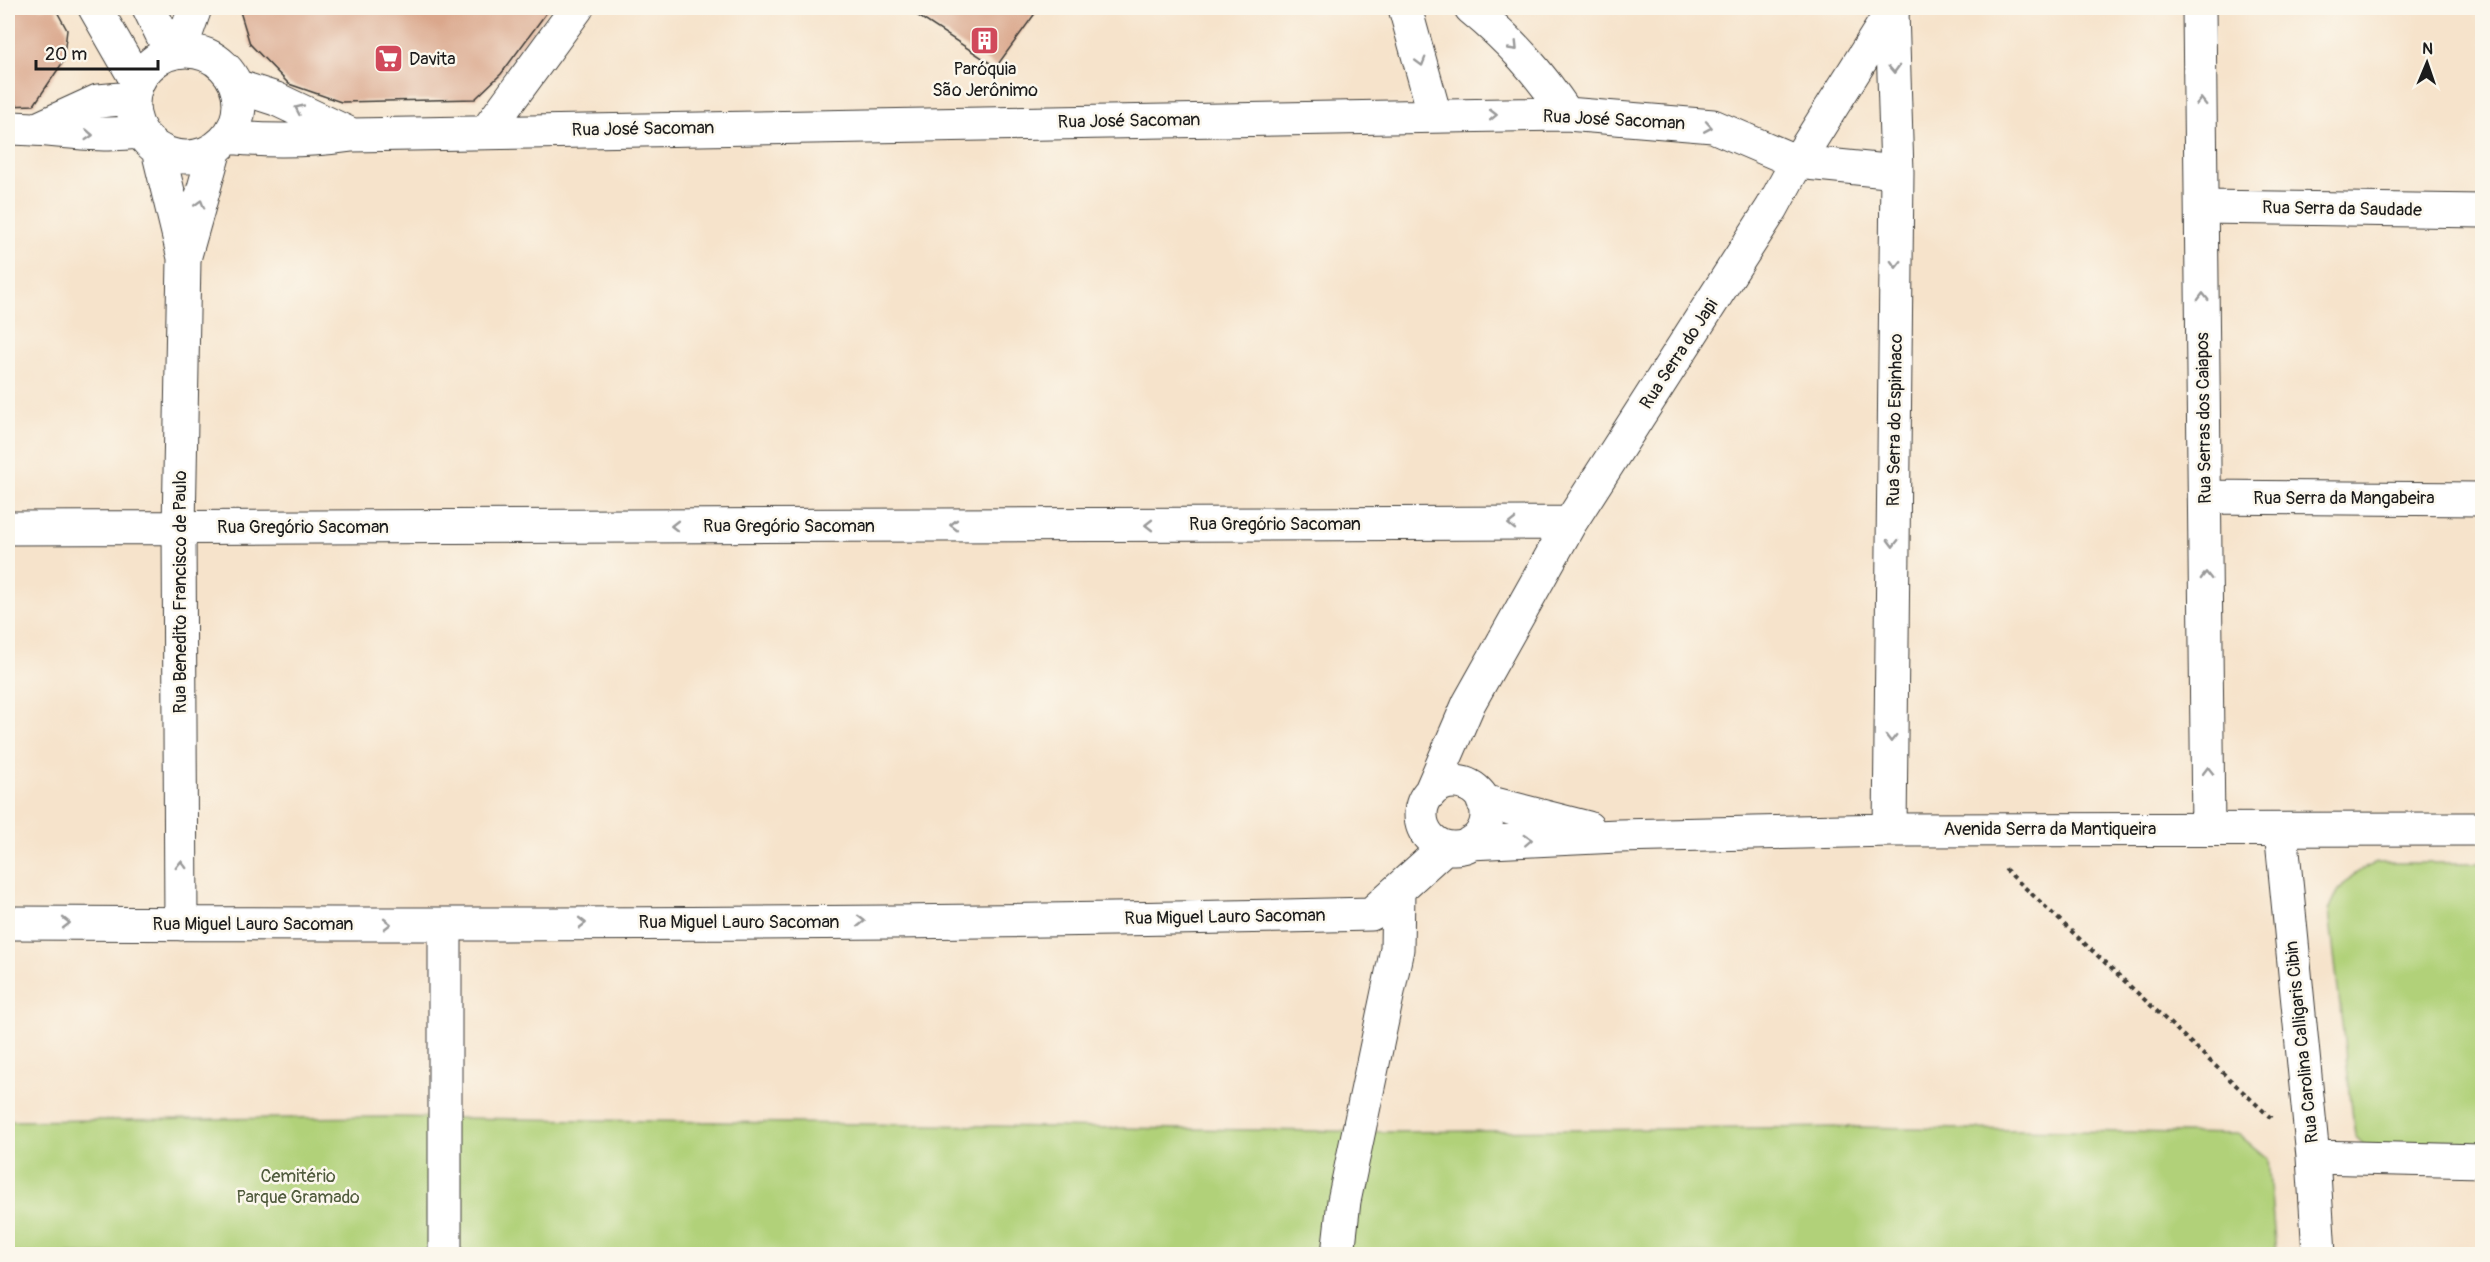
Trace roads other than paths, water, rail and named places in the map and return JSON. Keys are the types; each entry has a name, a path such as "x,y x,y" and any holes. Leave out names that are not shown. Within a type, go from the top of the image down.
{"street":[{"path":"95,8 135,89"},
{"path":"149,8 176,52"},
{"path":"176,52 195,8"},
{"path":"486,132 577,8"},
{"path":"1405,8 1435,116"},
{"path":"1471,8 1497,30 1540,74 1568,114"},
{"name":"Rua Serras dos Caiapos","path":"2199,8 2208,829"},
{"name":"Rua Serra do Japi","path":"1430,793 1469,703 1570,523 1772,208 1797,162 1893,9"},
{"name":"Rua Serra do Espinhaco","path":"1890,830 1897,172 1893,9"},
{"path":"23,128 149,141 177,157 197,156 222,143 237,121 239,104 236,86 228,71 215,59 198,52 176,52 158,59 146,69 135,89 133,116 149,141"},
{"name":"Rua José Sacoman","path":"236,86 276,99 352,135"},
{"path":"23,128 135,89"},
{"name":"Rua José Sacoman","path":"222,143 307,141 352,135 486,132 1568,114 1713,126 1797,162 1897,172"},
{"name":"Rua Benedito Francisco de Paulo","path":"149,141 184,259"},
{"name":"Rua Benedito Francisco de Paulo","path":"181,924 178,528 184,259 222,143"},
{"name":"Rua Serra da Saudade","path":"2202,207 2482,211"},
{"name":"Rua Serra da Mangabeira","path":"2205,497 2482,500"},
{"name":"Rua Gregório Sacoman","path":"8,528 1570,523"},
{"path":"1469,703 1478,795 1486,812 1486,822 1482,832 1457,845 1436,843 1423,827 1422,806 1430,793 1445,783 1467,785 1478,795"},
{"name":"Avenida Serra da Mantiqueira","path":"1478,795 1618,836"},
{"name":"Avenida Serra da Mantiqueira","path":"1457,845 1618,836 1890,830 2482,829"},
{"name":"Rua Carolina Calligaris Cibin","path":"2281,830 2313,1157 2319,1254"},
{"name":"Rua Miguel Lauro Sacoman","path":"8,923 445,924 1177,919 1371,914 1457,845"},
{"path":"1338,1254 1351,1169 1397,949 1398,891"},
{"path":"445,924 445,1254"},
{"path":"2313,1157 2482,1161"}],"place":[{"name":"Paróquia São Jerônimo","path":"985,40"},
{"name":"Davita","path":"388,59"}],"park label":[{"name":"Cemitério Parque Gramado","path":"298,1186"}]}
